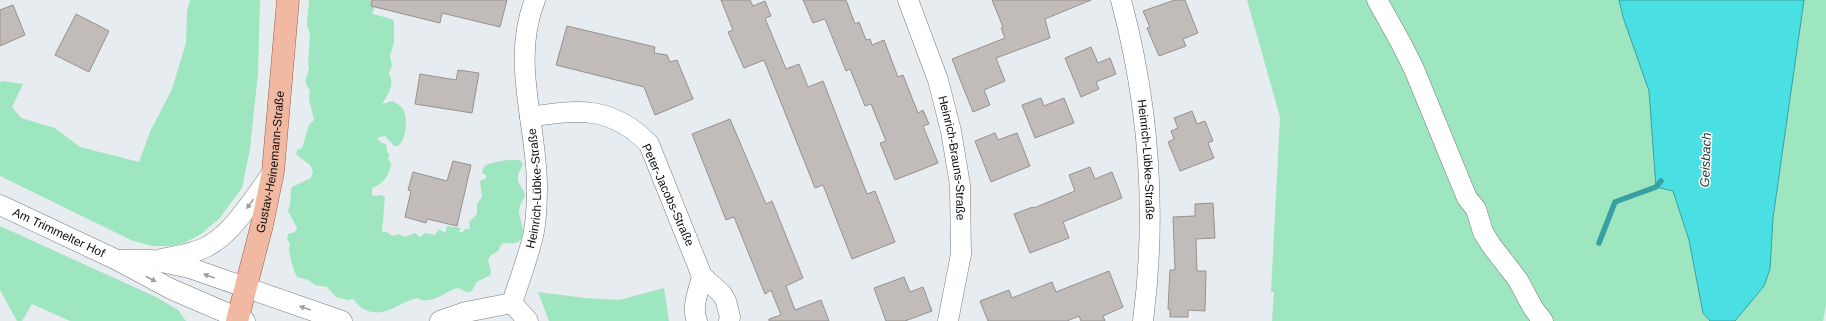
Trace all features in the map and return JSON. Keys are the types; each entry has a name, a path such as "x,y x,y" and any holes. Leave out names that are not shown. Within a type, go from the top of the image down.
{"main road":[{"name":"Gustav-Heinemann-Straße","path":"240,320 273,172 288,0"}],"street":[{"name":"Heinrich-Lübke-Straße","path":"512,303 533,236 536,211 535,156 524,74 527,26 535,0"},
{"name":"Heinrich-Brauns-Straße","path":"908,0 938,80 951,131 960,185 961,254 948,321"},
{"name":"Heinrich-Lübke-Straße","path":"1121,0 1134,54 1145,118 1148,149 1150,231 1143,321"},
{"path":"1377,0 1414,69 1464,191 1476,209 1483,232 1518,280 1533,308 1543,321"},
{"name":"Peter-Jacobs-Straße","path":"530,117 556,113 595,113 617,119 638,133 649,144 702,276 722,294 726,301 730,321"},
{"name":"Am Trimmelter Hof","path":"117,260 152,260 188,254 209,246 227,231 242,215 273,172"},
{"name":"Am Trimmelter Hof","path":"0,205 117,260 171,289 240,320"},
{"name":"Am Trimmelter Hof","path":"152,260 190,268 246,289"},
{"path":"697,321 694,314 702,276"},
{"path":"246,289 342,321"},
{"path":"440,321 466,312 512,303 528,321"}],"green space":[{"path":"190,0 260,0 258,73 250,149 242,188 219,219 201,234 184,243 173,246 152,246 131,240 0,176 0,82 3,81 23,84 12,107 21,118 55,128 80,147 139,162 150,132 172,89 186,43 187,11"},
{"path":"309,0 370,0 375,5 372,14 389,18 394,21 394,42 390,56 392,65 389,74 391,78 391,86 382,104 392,101 400,106 404,111 406,125 403,139 398,146 394,146 385,136 377,139 386,144 387,152 390,155 388,159 391,163 385,178 372,188 372,195 381,195 385,197 382,232 387,232 392,236 399,234 405,237 415,233 420,237 425,233 435,235 439,229 445,233 447,226 461,228 458,232 463,232 465,229 470,229 469,222 477,214 477,204 482,197 480,181 486,178 486,175 482,173 484,167 493,163 509,160 518,160 523,164 518,175 518,181 525,194 519,212 523,229 522,238 515,243 502,244 498,251 490,256 488,261 491,271 489,276 477,282 471,291 466,292 457,288 437,298 422,300 417,298 384,312 377,312 362,308 353,299 348,300 336,297 327,287 315,285 308,280 297,277 292,265 289,246 290,243 287,240 288,234 295,232 297,228 288,211 292,187 311,178 313,171 308,163 296,154 297,150 302,148 309,125 314,120 309,99 310,91 306,81 309,68 310,35 307,24"},
{"path":"1247,0 1619,0 1623,17 1649,91 1656,186 1673,191 1689,240 1703,313 1710,321 1272,321 1274,292 1271,292 1280,117"},
{"path":"1804,0 1826,0 1826,305 1823,321 1735,321 1764,286 1770,269 1773,218"},
{"path":"0,226 156,297 178,310 186,321 70,321 32,304 22,321 17,321 0,290"},
{"path":"664,288 669,321 549,321 538,292 585,298 619,300"}],"water":[{"name":"Geisbach","path":"1619,0 1804,0 1773,218 1770,269 1764,286 1735,321 1710,321 1703,313 1689,240 1673,191 1656,187 1649,91 1623,17"}],"building":[{"path":"372,0 507,0 500,27 442,13 440,23 371,6"},
{"path":"721,0 750,0 753,6 765,1 771,16 765,18 786,69 799,64 808,87 823,81 867,194 875,191 895,242 852,259 823,185 815,188 764,60 744,68 728,32 733,30"},
{"path":"803,0 846,0 855,24 859,22 866,40 870,39 872,45 884,40 898,77 903,75 918,113 923,110 929,124 923,126 938,163 895,180 880,143 886,141 871,104 865,106 850,69 846,71 825,19 813,23"},
{"path":"992,0 1091,0 1045,19 1050,38 996,58 1005,81 984,90 990,105 973,112 952,59 1005,38 1001,28 1003,27"},
{"path":"1175,0 1185,0 1198,33 1183,39 1186,46 1159,56 1147,28 1150,27 1143,11"},
{"path":"13,5 25,35 0,46 0,10"},
{"path":"76,14 109,31 89,72 55,55"},
{"path":"567,26 655,47 654,53 667,55 670,62 677,60 693,99 655,115 644,87 556,65"},
{"path":"1091,47 1098,63 1110,58 1116,74 1096,82 1099,89 1081,97 1065,58"},
{"path":"458,70 479,73 472,113 415,104 420,74 456,80"},
{"path":"1041,98 1044,106 1064,98 1074,123 1035,138 1022,105"},
{"path":"1192,111 1197,124 1205,121 1213,141 1208,143 1214,158 1180,171 1168,142 1174,139 1171,131 1178,128 1174,118"},
{"path":"730,119 766,204 772,201 803,278 786,286 795,310 821,300 829,321 769,321 769,319 781,315 771,290 765,294 734,217 726,220 692,134"},
{"path":"995,133 998,140 1017,133 1030,166 991,182 975,141"},
{"path":"453,161 471,165 457,226 427,219 426,223 405,217 411,191 408,190 413,172 447,181"},
{"path":"1090,167 1095,179 1112,172 1122,198 1063,222 1069,238 1030,253 1014,214 1033,207 1034,208 1075,191 1069,175"},
{"path":"1213,203 1215,238 1196,239 1197,271 1206,271 1205,311 1188,310 1188,317 1170,317 1170,309 1168,309 1170,270 1175,270 1173,217 1195,216 1195,204"},
{"path":"1109,271 1123,307 1103,316 1105,321 1081,321 1079,316 1067,321 988,321 980,301 1009,290 1012,298 1052,282 1056,292"},
{"path":"904,277 910,292 923,287 932,311 905,321 886,321 874,288"}],"waterway":[{"path":"1599,243 1615,202 1656,187 1661,181"}]}
